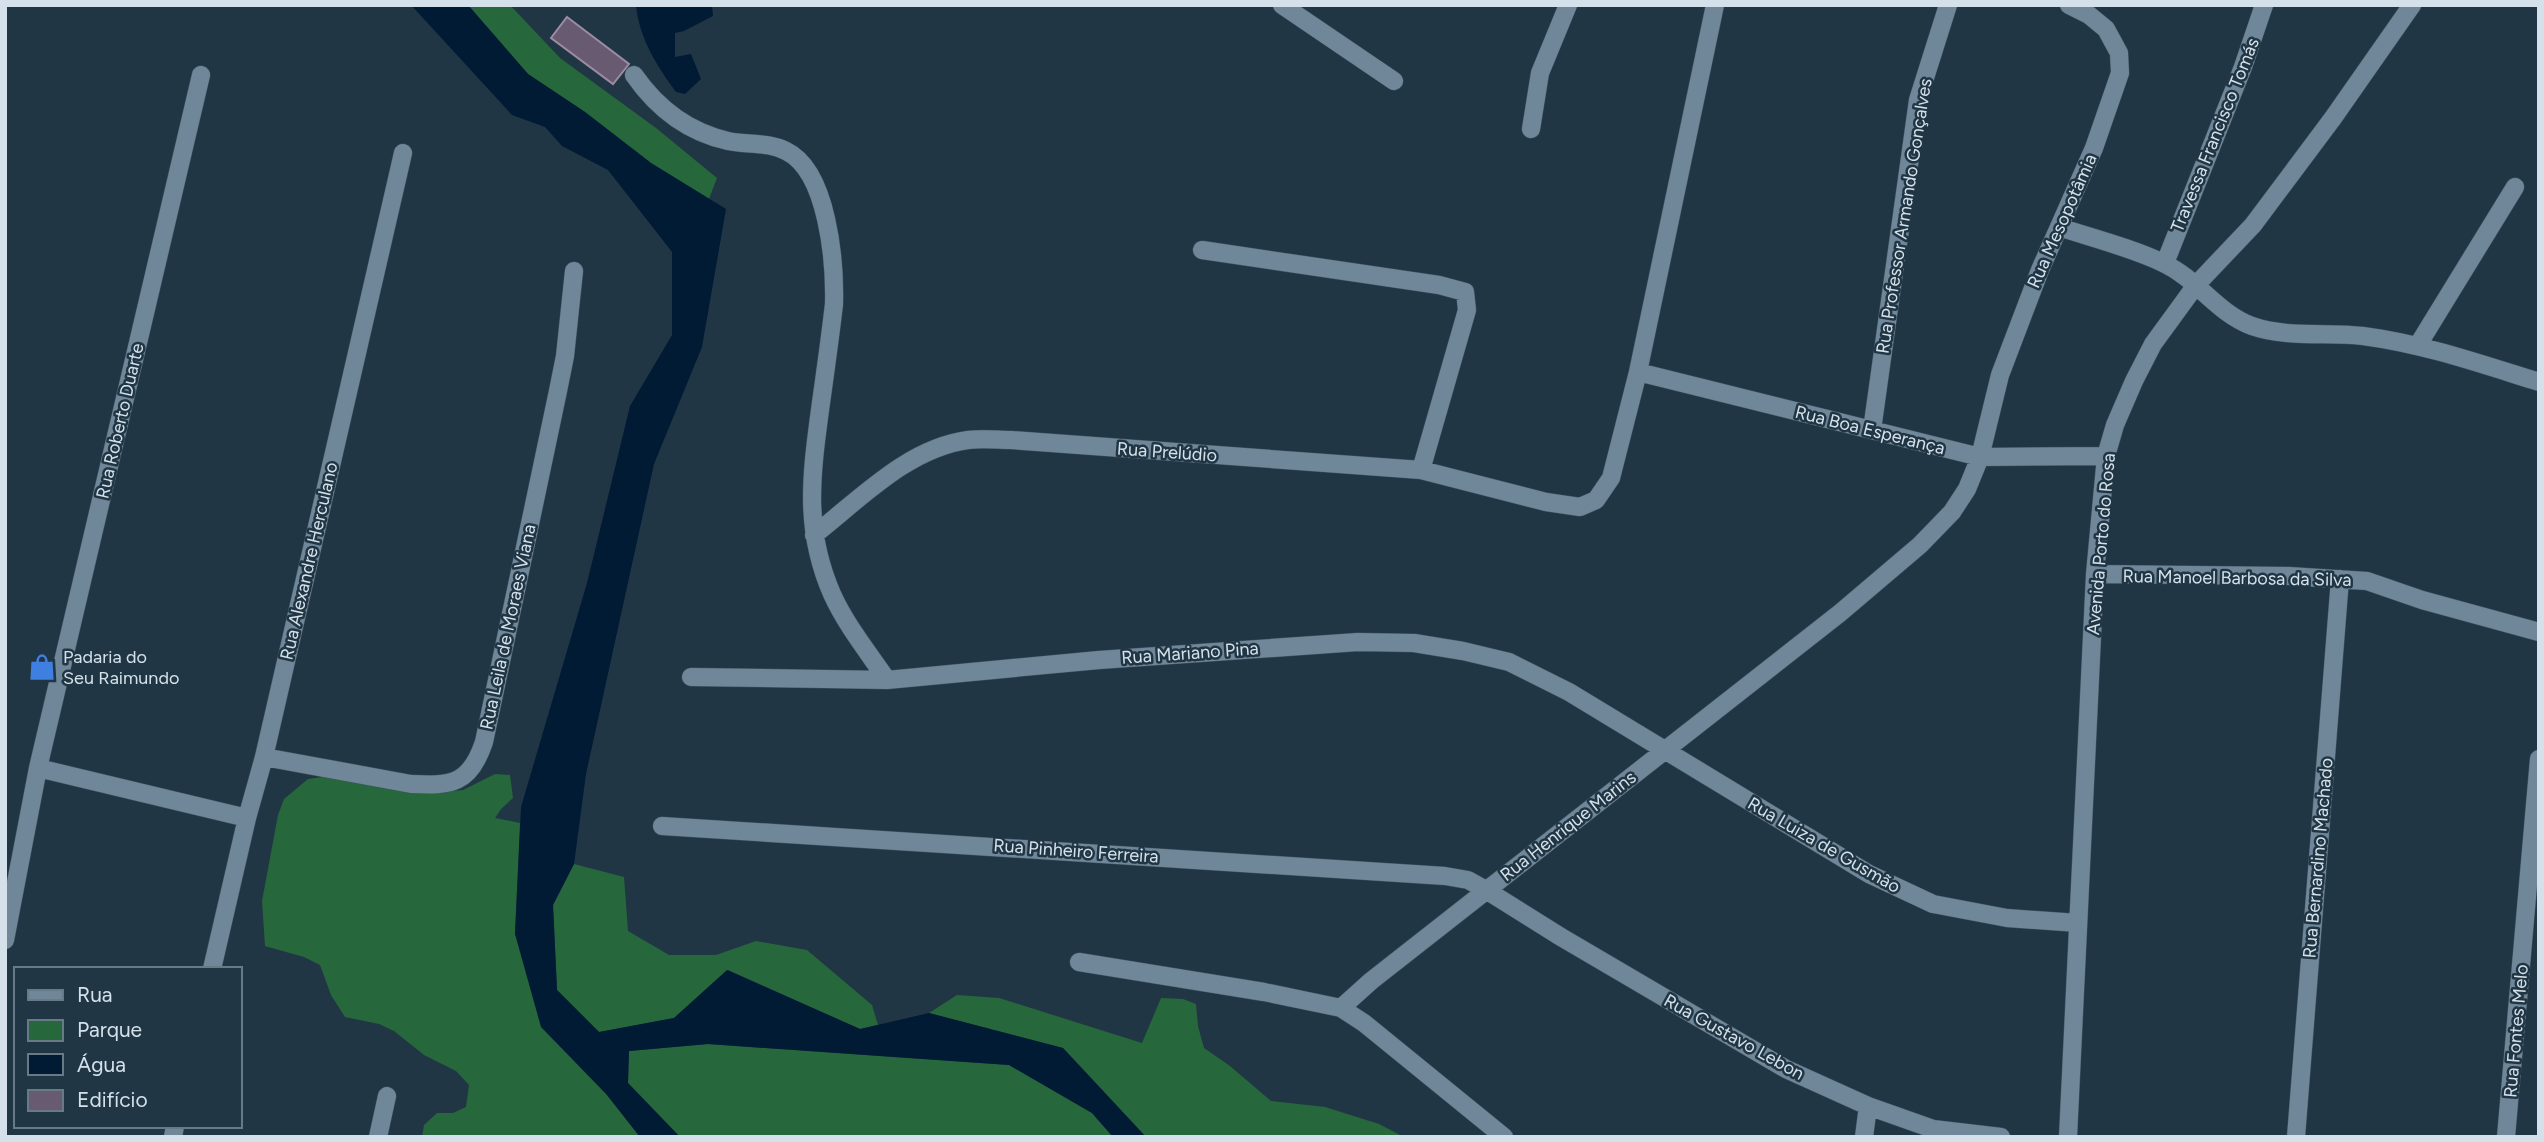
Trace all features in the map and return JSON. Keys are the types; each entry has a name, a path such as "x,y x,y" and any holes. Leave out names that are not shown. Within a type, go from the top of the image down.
{"street":[{"path":"1282,5 1394,81"},
{"path":"1531,128 1540,73 1567,5"},
{"path":"1638,372 1715,5"},
{"name":"Rua Professor Armando Gonçalves","path":"1872,430 1917,100 1948,5"},
{"name":"Rua Mesopotâmia","path":"1980,457 2000,375 2040,270 2094,148 2120,73 2119,53 2106,30 2089,15 2069,5"},
{"name":"Travessa Francisco Tomás","path":"2165,263 2243,67 2264,5"},
{"name":"Avenida Porto do Rosa","path":"2068,1137 2095,574 2106,456 2115,425 2133,381 2154,344 2196,285 2253,225 2333,118 2412,5"},
{"name":"Rua Roberto Duarte","path":"6,935 38,768 201,75"},
{"path":"634,75 666,113 687,125 728,141 783,149 805,166 814,183 826,222 835,275 834,304 810,497 814,535 832,594 849,626 887,680"},
{"name":"Rua Alexandre Herculano","path":"212,967 264,757 402,153"},
{"path":"2418,345 2515,187"},
{"path":"2059,227 2165,263 2235,318 2254,327 2361,336 2418,345 2539,382"},
{"path":"1202,250 1439,285 1465,292 1467,310 1421,470"},
{"name":"Rua Leila de Moraes Viana","path":"264,757 411,784 433,785 450,784 461,779 478,760 565,356 574,271"},
{"name":"Rua Boa Esperança","path":"1638,372 1980,457 2106,456"},
{"name":"Rua Prelúdio","path":"814,535 900,467 924,453 968,440 1011,440 1421,470 1546,502 1580,507 1596,500 1611,478 1638,372"},
{"name":"Rua Henrique Marins","path":"1341,1008 1371,981 1840,613 1920,545 1952,512 1967,489 1980,457"},
{"name":"Rua Manoel Barbosa da Silva","path":"2095,574 2289,576 2367,581 2422,600 2539,632"},
{"name":"Rua Bernardino Machado","path":"2296,1137 2340,579"},
{"name":"Rua Mariano Pina","path":"691,677 887,680 1099,660 1296,646 1358,642 1414,643 1508,662 1618,721 1663,752"},
{"name":"Rua Luiza de Gusmão","path":"1663,752 1869,874 1933,904 2007,918 2077,923"},
{"name":"Rua Fontes Melo","path":"2506,1137 2539,759"},
{"path":"38,768 247,818"},
{"name":"Rua Pinheiro Ferreira","path":"662,826 1432,875 1468,880 1486,890"},
{"name":"Rua Gustavo Lebon","path":"1486,890 1786,1069 1868,1106 1933,1129 2001,1137"},
{"path":"1079,962 1264,992 1341,1008 1364,1023 1504,1137"},
{"path":"379,1137 387,1096"},
{"path":"1864,1137 1868,1106"}],"green space":[{"path":"468,5 510,5 560,58 656,128 717,178 709,199 651,163 585,112 528,74"},
{"path":"495,774 510,775 513,798 495,818 520,823 515,934 607,1095 640,1137 422,1137 424,1125 437,1113 453,1113 466,1107 469,1085 456,1071 424,1055 394,1031 379,1024 345,1017 331,995 320,965 304,957 265,946 262,901 278,815 284,799 308,779 329,776 432,793 463,790"},
{"path":"574,864 624,877 628,931 669,955 716,955 756,941 807,950 872,1005 878,1025 860,1029 728,970 674,1018 599,1032 557,990 553,905"},
{"path":"957,995 999,998 1142,1043 1161,998 1183,999 1196,1004 1204,1048 1271,1101 1325,1107 1379,1124 1404,1137 1146,1137 1063,1048 929,1013"},
{"path":"708,1044 1009,1065 1092,1113 1113,1137 680,1137 628,1083 629,1051"}],"water":[{"path":"411,5 468,5 528,74 585,112 651,163 726,209 702,347 654,464 586,774 574,864 553,905 557,990 599,1032 674,1018 727,970 860,1029 929,1013 1063,1048 1146,1137 1113,1137 1092,1113 1009,1065 708,1044 629,1051 628,1083 680,1137 640,1137 607,1095 541,1027 515,934 521,807 587,583 630,406 672,335 672,252 608,170 562,146 545,127 512,115"},
{"path":"636,5 712,5 713,16 675,33 675,57 691,54 701,79 685,94 676,92 656,62 641,29"}],"building":[{"path":"567,17 629,64 613,84 551,38"}],"place":[{"name":"Padaria do Seu Raimundo","path":"42,667"}]}
